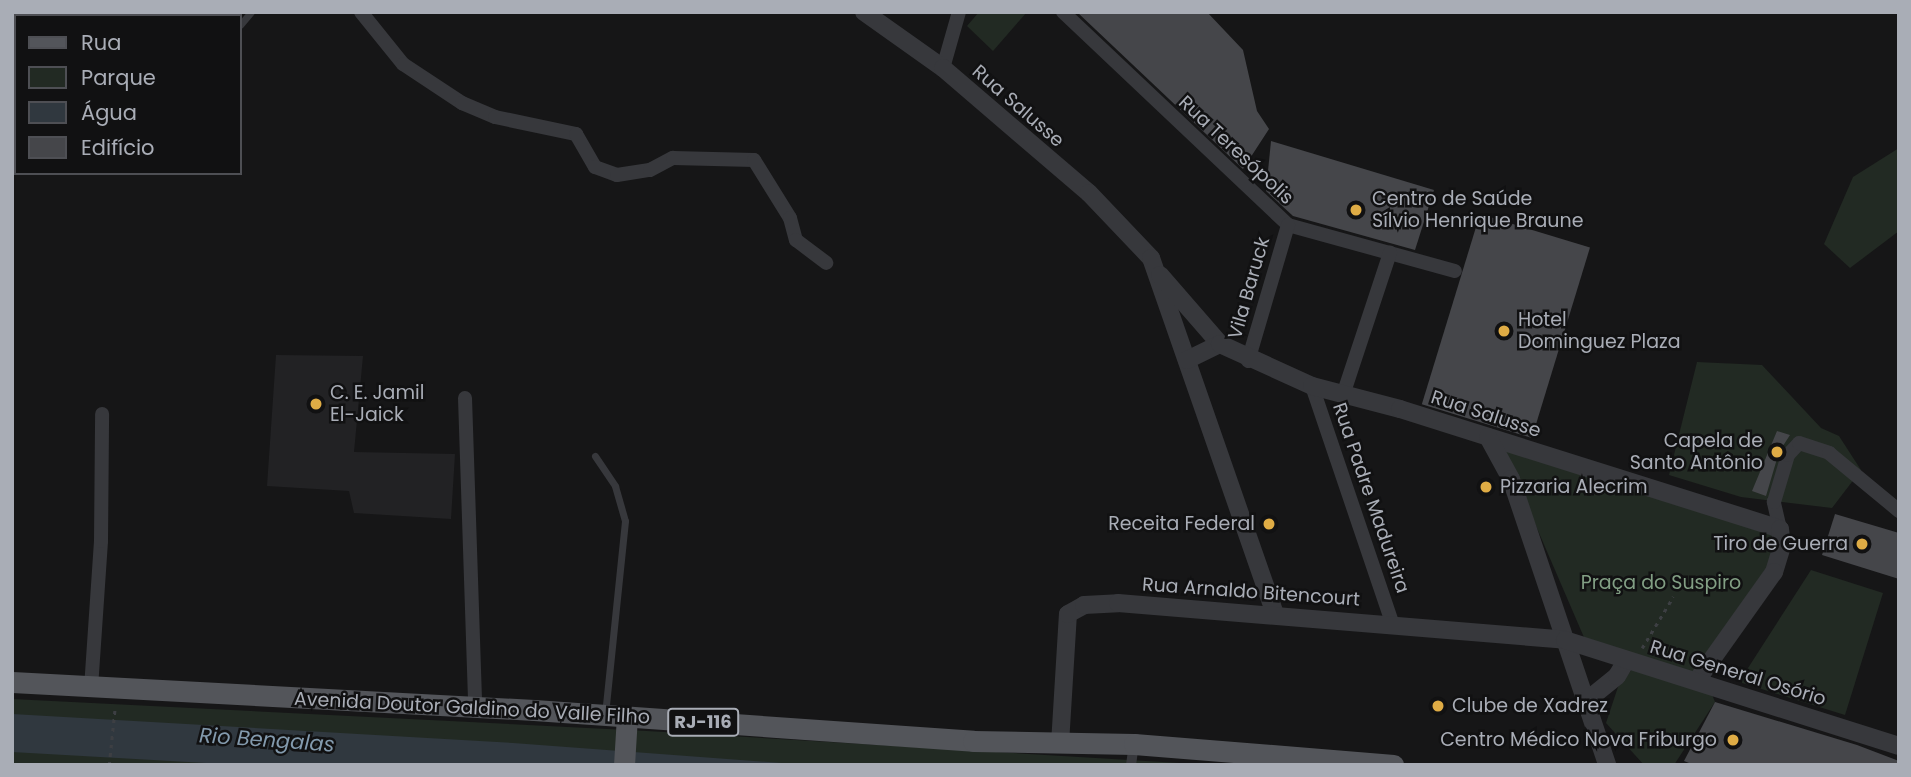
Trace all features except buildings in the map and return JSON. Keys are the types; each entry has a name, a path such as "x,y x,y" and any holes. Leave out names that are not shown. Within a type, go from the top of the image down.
{"main road":[{"name":"Avenida Doutor Galdino do Valle Filho","path":"12,682 605,714 627,726 1060,744 1133,754 1393,765"},
{"path":"624,765 627,726"}],"street":[{"path":"361,12 403,64 462,103 495,117 576,134 595,167 617,175 650,170 673,158 754,160 764,170 790,218 796,240 827,263"},
{"name":"Rua Salusse","path":"864,12 943,68 1111,214 1138,241 1160,275 1220,344 1248,361 1312,386 1488,437 1780,529"},
{"path":"943,68 959,12"},
{"name":"Rua Teresópolis","path":"1063,12 1287,225 1455,271"},
{"name":"Vila Baruck","path":"1248,361 1287,225"},
{"path":"1343,395 1390,253"},
{"path":"1160,275 1275,614"},
{"path":"1187,360 1220,344"},
{"name":"Rua Padre Madureira","path":"1312,386 1392,622"},
{"path":"466,398 475,706"},
{"path":"91,688 101,541 102,414"},
{"path":"1488,437 1511,480 1607,765"},
{"path":"1698,679 1774,572 1782,547 1774,502 1788,455 1799,443 1829,453 1899,511"},
{"name":"Rua Arnaldo Bitencourt","path":"1060,744 1064,624 1075,608 1118,603 1392,622 1565,640"},
{"name":"Rua General Osório","path":"1565,640 1630,662 1698,679 1899,746"},
{"path":"1585,702 1612,681 1630,662"}],"lane":[{"path":"596,456 615,486 625,522 605,714"}],"path":[{"path":"1630,662 1673,597"},
{"path":"109,765 117,689"}],"shaded area":[{"name":"C. E. Jamil El-Jaick","path":"276,355 363,356 354,452 455,454 451,519 354,513 349,491 267,486"}],"green space":[{"path":"979,12 1027,12 993,51 967,26"},
{"path":"1899,148 1899,231 1850,268 1824,244 1853,177"},
{"path":"1697,362 1762,365 1821,428 1839,436 1861,470 1832,508 1741,497 1669,475"},
{"name":"Praça do Suspiro","path":"1502,447 1777,532 1774,556 1696,677 1586,642"},
{"path":"1811,570 1883,593 1845,715 1739,682"},
{"path":"1633,668 1711,692 1715,702 1674,765 1644,765 1606,723 1618,687"},
{"path":"12,699 647,731 1213,765 45,765 12,763"}],"water":[{"name":"Rio Bengalas","path":"12,714 513,743 809,765 241,765 12,752"}],"place":[{"name":"Centro de Saúde Sílvio Henrique Braune","path":"1356,210"},
{"name":"Hotel Dominguez Plaza","path":"1504,331"},
{"name":"C. E. Jamil El-Jaick","path":"316,404"},
{"name":"Capela de Santo Antônio","path":"1777,452"},
{"name":"Pizzaria Alecrim","path":"1486,487"},
{"name":"Receita Federal","path":"1269,524"},
{"name":"Tiro de Guerra","path":"1862,544"},
{"name":"Clube de Xadrez","path":"1438,706"},
{"name":"Centro Médico Nova Friburgo","path":"1733,740"}]}
